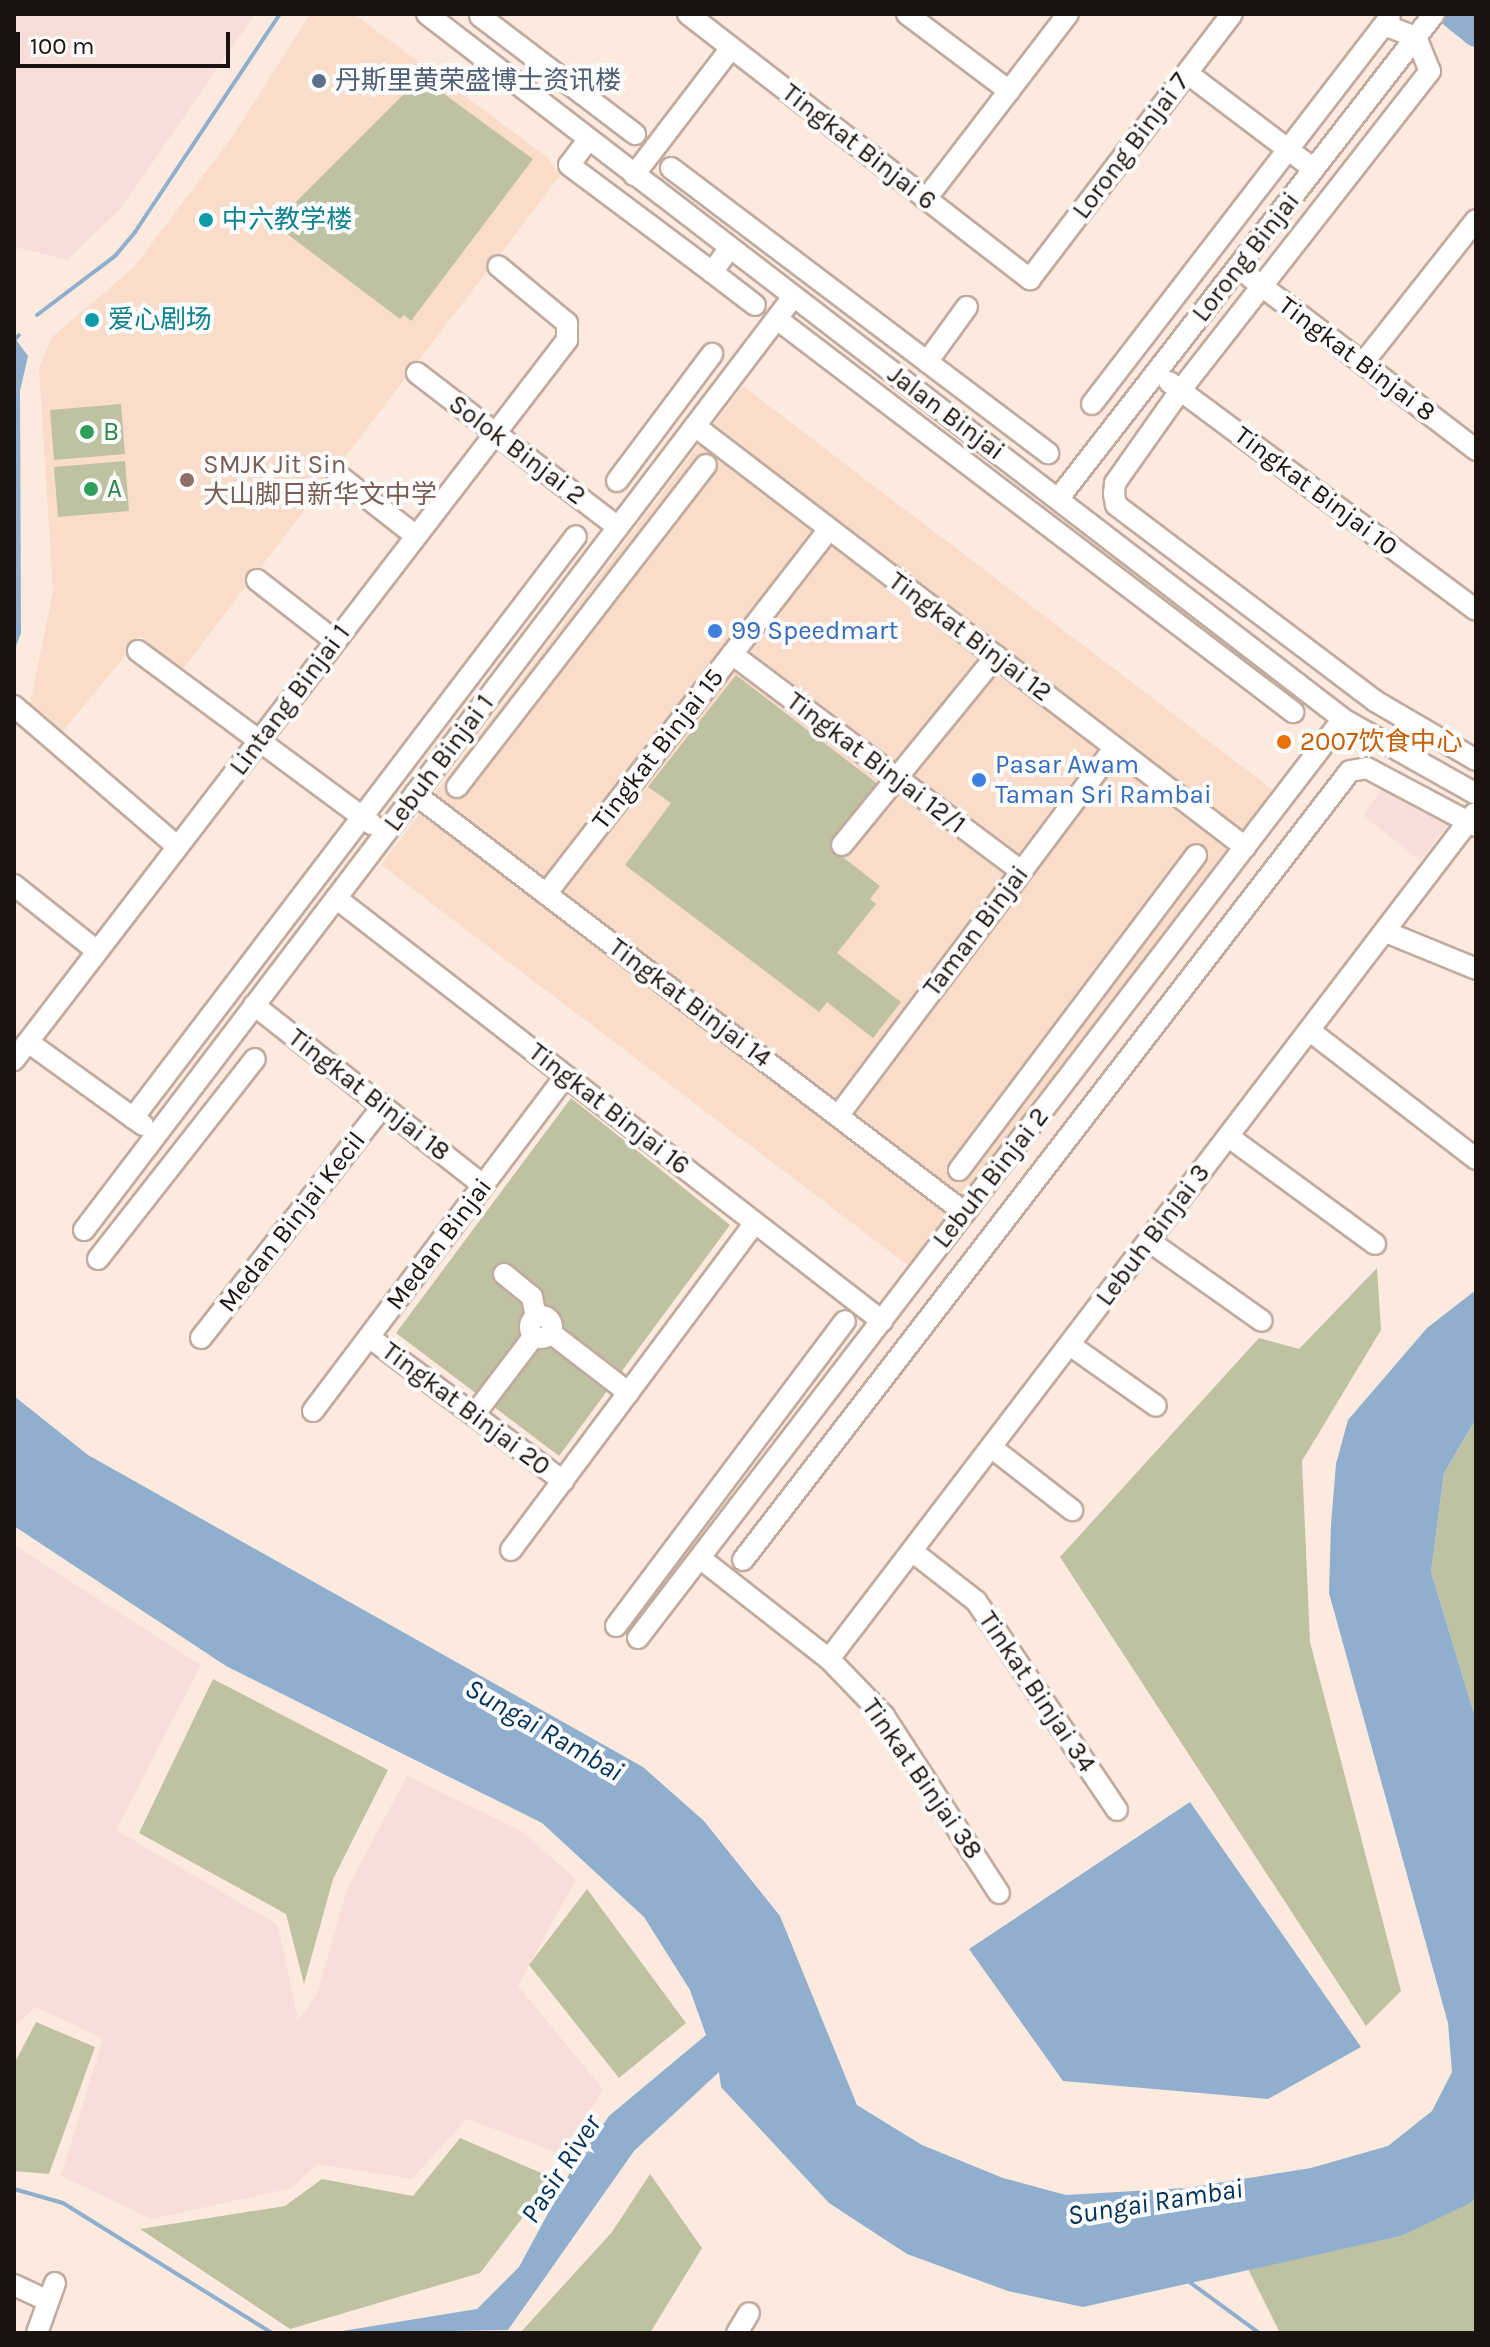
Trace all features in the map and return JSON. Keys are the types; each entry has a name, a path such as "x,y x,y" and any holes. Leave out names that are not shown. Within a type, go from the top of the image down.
{"street":[{"name":"Jalan Binjai","path":"427,14 565,123 1277,665 1343,719 1476,794"},
{"name":"Tingkat Binjai 6","path":"688,14 1030,279"},
{"path":"907,14 1009,91"},
{"path":"926,199 1068,14"},
{"name":"Lorong Binjai 7","path":"1030,279 1232,14"},
{"path":"480,16 635,134"},
{"path":"1092,404 1387,21 1424,26 1430,71 1180,391 1115,483 1114,494 1116,505 1375,701 1476,760"},
{"name":"Lorong Binjai","path":"1058,499 1424,26"},
{"path":"634,175 731,48"},
{"path":"1187,73 1314,169"},
{"path":"565,123 586,96"},
{"path":"588,140 569,165 755,305"},
{"path":"671,168 1048,453"},
{"path":"707,231 723,207"},
{"path":"1236,218 1261,237"},
{"path":"1363,363 1476,220"},
{"path":"712,272 730,248"},
{"name":"Lintang Binjai 1","path":"19,1050 567,340 567,323 498,266"},
{"name":"Tingkat Binjai 8","path":"1238,267 1474,444"},
{"name":"Lebuh Binjai 1","path":"84,1230 793,297"},
{"path":"927,362 967,307"},
{"path":"777,319 1293,712"},
{"path":"1145,335 1171,354"},
{"path":"617,481 712,354"},
{"path":"869,389 886,367"},
{"name":"Solok Binjai 2","path":"417,373 618,527"},
{"name":"Tingkat Binjai 10","path":"1156,373 1476,610"},
{"path":"978,438 996,414"},
{"name":"Tingkat Binjai 12","path":"695,426 1245,847"},
{"path":"637,453 675,506"},
{"path":"457,787 706,465"},
{"path":"338,475 416,536"},
{"name":"Tingkat Binjai 15","path":"546,894 829,529"},
{"name":"Lebuh Binjai 1","path":"133,1118 576,536"},
{"path":"1147,567 1166,542"},
{"path":"257,580 335,641"},
{"path":"138,651 385,833"},
{"name":"Tingkat Binjai 12/1","path":"732,654 1021,871"},
{"path":"842,845 996,656"},
{"path":"1260,688 1277,665"},
{"path":"14,706 178,847"},
{"name":"Lebuh Binjai 2","path":"638,1638 1343,719"},
{"path":"465,728 489,746"},
{"path":"1426,767 1441,739"},
{"name":"Taman Binjai","path":"838,1116 1115,747"},
{"name":"Lebuh Binjai 2","path":"743,1560 1350,771 1367,768 1473,820"},
{"name":"Tingkat Binjai 14","path":"415,794 965,1213"},
{"name":"Lebuh Binjai 3","path":"829,1659 1473,820"},
{"path":"959,1170 1196,855"},
{"path":"14,885 97,951"},
{"path":"1172,887 1198,908"},
{"name":"Tingkat Binjai 16","path":"336,898 882,1321"},
{"path":"1386,932 1476,969"},
{"name":"Tingkat Binjai 18","path":"254,1005 483,1185"},
{"path":"1310,1031 1476,1159"},
{"path":"19,1050 156,1134"},
{"path":"98,1259 255,1059"},
{"path":"201,1075 226,1095"},
{"name":"Medan Binjai","path":"313,1411 565,1076"},
{"name":"Medan Binjai Kecil","path":"201,1338 383,1106"},
{"path":"992,1128 1015,1147"},
{"path":"1229,1137 1375,1244"},
{"path":"511,1550 755,1223"},
{"path":"1149,1241 1262,1321"},
{"path":"504,1274 532,1297 540,1328 629,1393"},
{"path":"616,1626 845,1321"},
{"path":"474,1415 540,1328"},
{"name":"Tingkat Binjai 20","path":"369,1337 563,1481"},
{"path":"1070,1345 1156,1406"},
{"path":"991,1447 1072,1510"},
{"path":"746,1498 772,1520"},
{"name":"Tinkat Binjai 34","path":"912,1551 976,1601 1117,1810"},
{"name":"Tinkat Binjai 38","path":"700,1558 829,1659 884,1716 999,1893"},
{"path":"14,2285 52,2292 37,2333"},
{"path":"737,2333 749,2313"}],"shaded area":[{"path":"14,14 255,14 121,208 67,260 14,247"},
{"name":"SMJK Jit Sin 大山脚日新华文中学","path":"310,14 354,14 547,157 560,176 182,670 141,637 62,732 30,703 53,592 39,368 52,337 133,268 234,134"},
{"path":"743,386 1277,793 910,1267 381,865"},
{"path":"1386,784 1452,820 1420,861 1363,815"},
{"path":"14,1545 201,1665 116,1830 278,1925 298,2020 317,1994 347,1889 407,1776 520,1830 576,1879 518,1986 603,2089 566,2156 467,2119 412,2179 317,2164 292,2188 152,2219 61,2176 103,2038 35,2007 14,2027"}],"green space":[{"path":"421,77 533,159 411,321 404,315 400,319 274,224"},
{"name":"B","path":"121,404 125,454 54,460 50,410"},
{"name":"A","path":"125,461 129,511 58,517 54,467"},
{"path":"736,675 879,785 831,848 880,886 870,899 876,904 837,953 901,1002 873,1038 827,1002 819,1012 625,865 671,803 648,787"},
{"path":"571,1098 730,1225 559,1456 396,1333"},
{"path":"1377,1268 1381,1330 1302,1461 1310,1642 1401,1991 1366,2026 1060,1557 1259,1338 1299,1349"},
{"path":"1476,1419 1476,1720 1431,1572 1444,1473"},
{"path":"213,1679 388,1770 333,1879 304,1984 286,1914 139,1833"},
{"path":"587,1889 686,2023 619,2078 529,1965"},
{"path":"36,2022 95,2047 49,2174 14,2171 14,2064"},
{"path":"460,2138 553,2178 480,2273 290,2329 140,2229 285,2206 322,2179 413,2196"},
{"path":"650,2174 702,2248 650,2333 520,2333 612,2232"},
{"path":"1476,2197 1476,2333 1280,2333 1248,2269 1401,2236"}],"water":[{"path":"14,337 28,356 20,391 21,633 14,651"},
{"name":"Sungai Rambai","path":"1476,1290 1476,1419 1444,1473 1431,1572 1476,1720 1476,2197 1470,2203 1401,2236 1083,2307 1008,2291 907,2254 829,2203 721,2087 719,2072 634,2151 508,2330 330,2333 477,2309 519,2267 572,2169 609,2116 706,2035 690,1990 644,1917 542,1823 226,1666 14,1526 14,1396 88,1455 643,1767 704,1821 780,1916 857,2105 922,2145 1003,2178 1066,2195 1186,2188 1311,2168 1388,2146 1432,2111 1452,2072 1448,2023 1329,1593 1331,1524 1336,1464 1348,1420 1427,1328"},
{"path":"1190,1802 1361,2047 1268,2099 1063,2081 969,1949"}],"waterway":[{"path":"37,315 115,256 135,232 280,14"},
{"path":"1451,14 1476,34"},
{"path":"14,340 19,335"},
{"path":"14,2189 63,2203 272,2333"},
{"path":"1188,2281 1259,2333"}],"place":[{"name":"丹斯里黄荣盛博士资讯楼","path":"319,81"},
{"name":"中六教学楼","path":"206,220"},
{"name":"爱心剧场","path":"92,320"},
{"name":"B","path":"87,432"},
{"name":"SMJK Jit Sin 大山脚日新华文中学","path":"187,480"},
{"name":"A","path":"91,489"},
{"name":"99 Speedmart","path":"715,631"},
{"name":"2007饮食中心","path":"1284,742"},
{"name":"Pasar Awam Taman Sri Rambai","path":"979,780"}],"water label":[{"name":"Pasir River","path":"561,2169"}]}
